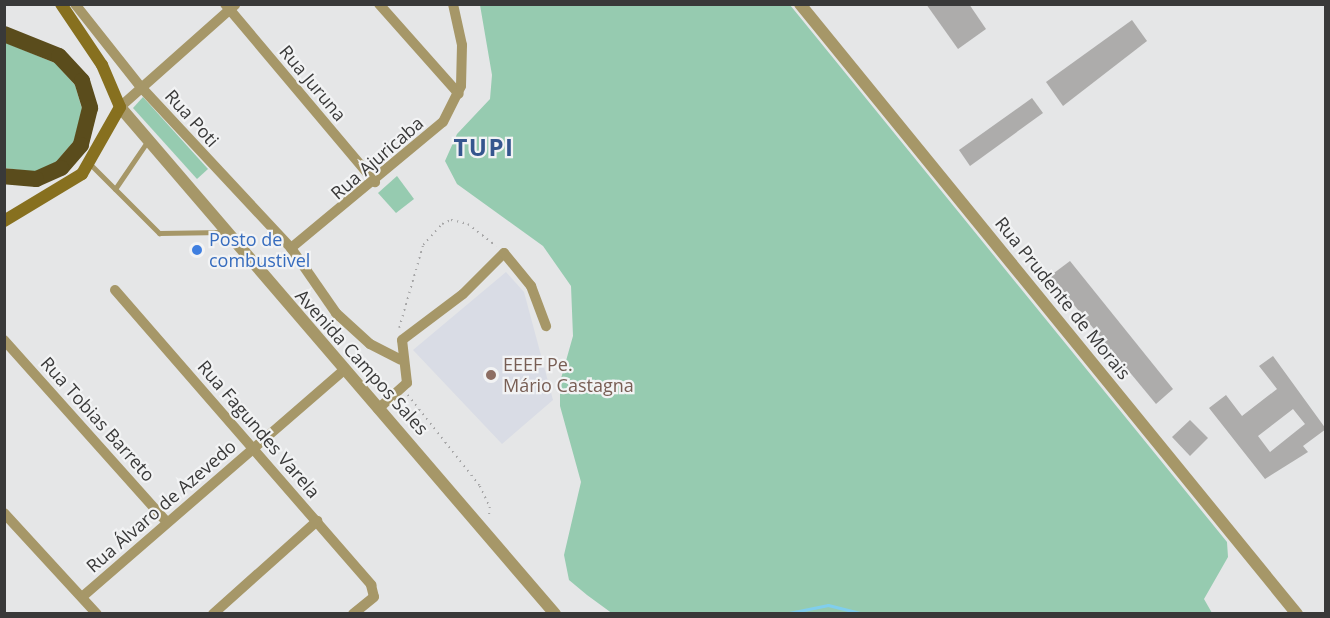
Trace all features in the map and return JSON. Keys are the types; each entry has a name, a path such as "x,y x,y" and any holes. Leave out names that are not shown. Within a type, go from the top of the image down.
{"highway":[{"path":"4,34 59,56 82,81 90,108 81,145 61,168 36,179 4,176"}],"main road":[{"path":"4,221 61,190 90,164 120,107 102,65 61,4"}],"street":[{"name":"Rua Poti","path":"75,4 140,86 291,248 348,326 400,359"},
{"path":"380,4 459,94"},
{"name":"Rua Ajuricaba","path":"291,248 375,182 437,128 459,94 462,45 453,4"},
{"name":"Rua Prudente de Morais","path":"800,4 1297,614"},
{"path":"120,107 140,86 230,6"},
{"name":"Rua Juruna","path":"230,6 375,182"},
{"name":"Avenida Campos Sales","path":"120,107 223,232 555,614"},
{"path":"378,409 403,389 408,380 400,359 400,344 464,294 504,253 531,286 546,326"},
{"name":"Rua Fagundes Varela","path":"115,290 317,521 375,593 354,614"},
{"name":"Rua Tobias Barreto","path":"4,340 166,521"},
{"name":"Rua Álvaro de Azevedo","path":"82,597 166,521 344,370"},
{"path":"4,513 97,614"},
{"path":"213,614 317,521"}],"lane":[{"path":"115,189 147,142"},
{"path":"90,164 159,233 223,232"}],"path":[{"path":"400,344 409,281 423,245 442,224 451,220 468,224 504,253"},
{"path":"403,389 480,486 490,507 486,534"}],"shaded area":[{"name":"EEEF Pe. Mário Castagna","path":"506,272 524,292 553,400 502,444 413,350"}],"green space":[{"path":"480,5 790,5 1227,542 1228,557 1204,599 1212,613 613,614 587,595 569,580 564,555 581,482 560,406 560,382 573,336 571,286 543,246 457,184 445,161 457,134 490,99 492,75"},
{"path":"4,42 55,63 75,85 82,109 74,141 56,162 35,172 5,168"},
{"path":"143,97 208,169 197,179 133,108"},
{"path":"397,176 414,199 396,213 378,193"}],"building":[{"path":"926,4 969,4 986,29 958,49"},
{"path":"1132,20 1147,41 1063,106 1046,82"},
{"path":"1032,98 1043,113 970,166 959,150"},
{"path":"1070,261 1173,389 1156,404 1050,276"},
{"path":"1273,356 1326,429 1303,446 1308,452 1265,479 1209,408 1226,395 1242,416 1277,389 1259,366","holes":["1293,409 1305,424 1270,452 1258,436"]},
{"path":"1190,420 1208,438 1190,456 1172,437"}],"waterway":[{"path":"784,614 828,605 863,614"}],"place":[{"name":"Posto de combustivel","path":"197,250"},
{"name":"EEEF Pe. Mário Castagna","path":"491,375"}],"district":[{"name":"TUPI","path":"484,147"}]}
